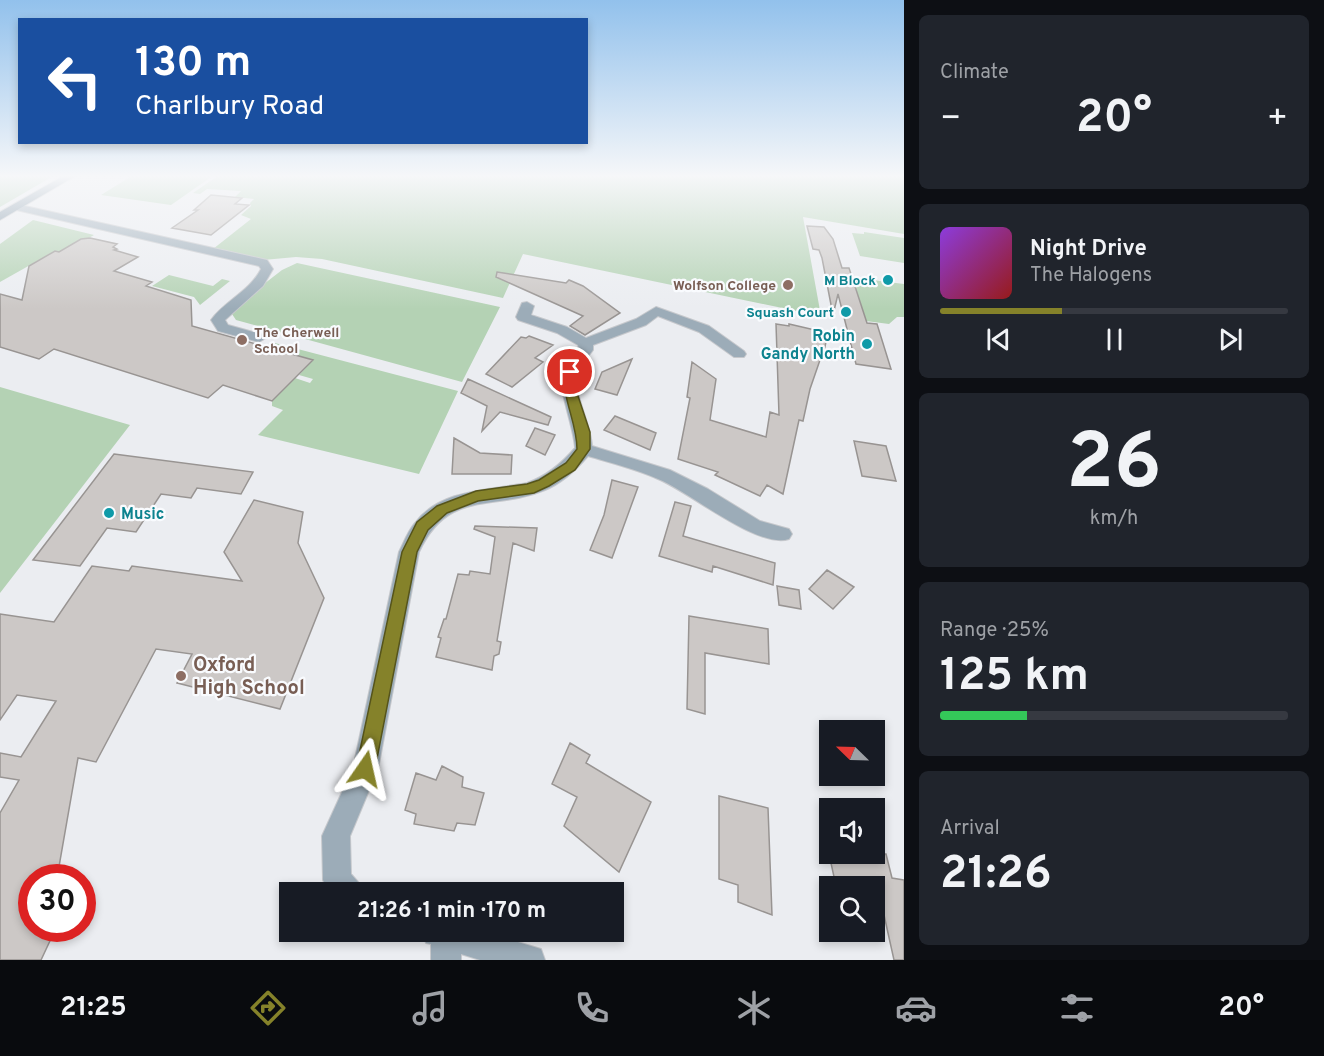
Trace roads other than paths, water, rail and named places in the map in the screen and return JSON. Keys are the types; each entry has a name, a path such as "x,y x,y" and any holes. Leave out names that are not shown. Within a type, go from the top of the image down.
{"street":[{"path":"72,220 263,263 267,269 264,278 226,309 218,320 223,328 259,338"},
{"path":"585,343 641,322 656,311 704,329 739,354"},
{"path":"519,313 562,330 585,343"},
{"path":"339,882 336,836 365,769 409,552 422,526 442,510 476,496 529,489 544,483 570,466 584,449 583,432 568,384 570,372 586,350 585,343"},
{"path":"584,449 664,474 702,494 754,527 782,534"},
{"path":"443,942 530,960"}],"place":[{"name":"M Block","path":"888,280"},
{"name":"Wolfson College","path":"788,285"},
{"name":"Squash Court","path":"846,312"},
{"name":"The Cherwell School","path":"242,340"},
{"name":"Robin Gandy North","path":"867,344"},
{"name":"Music","path":"109,513"},
{"name":"Oxford High School","path":"181,676"}]}
